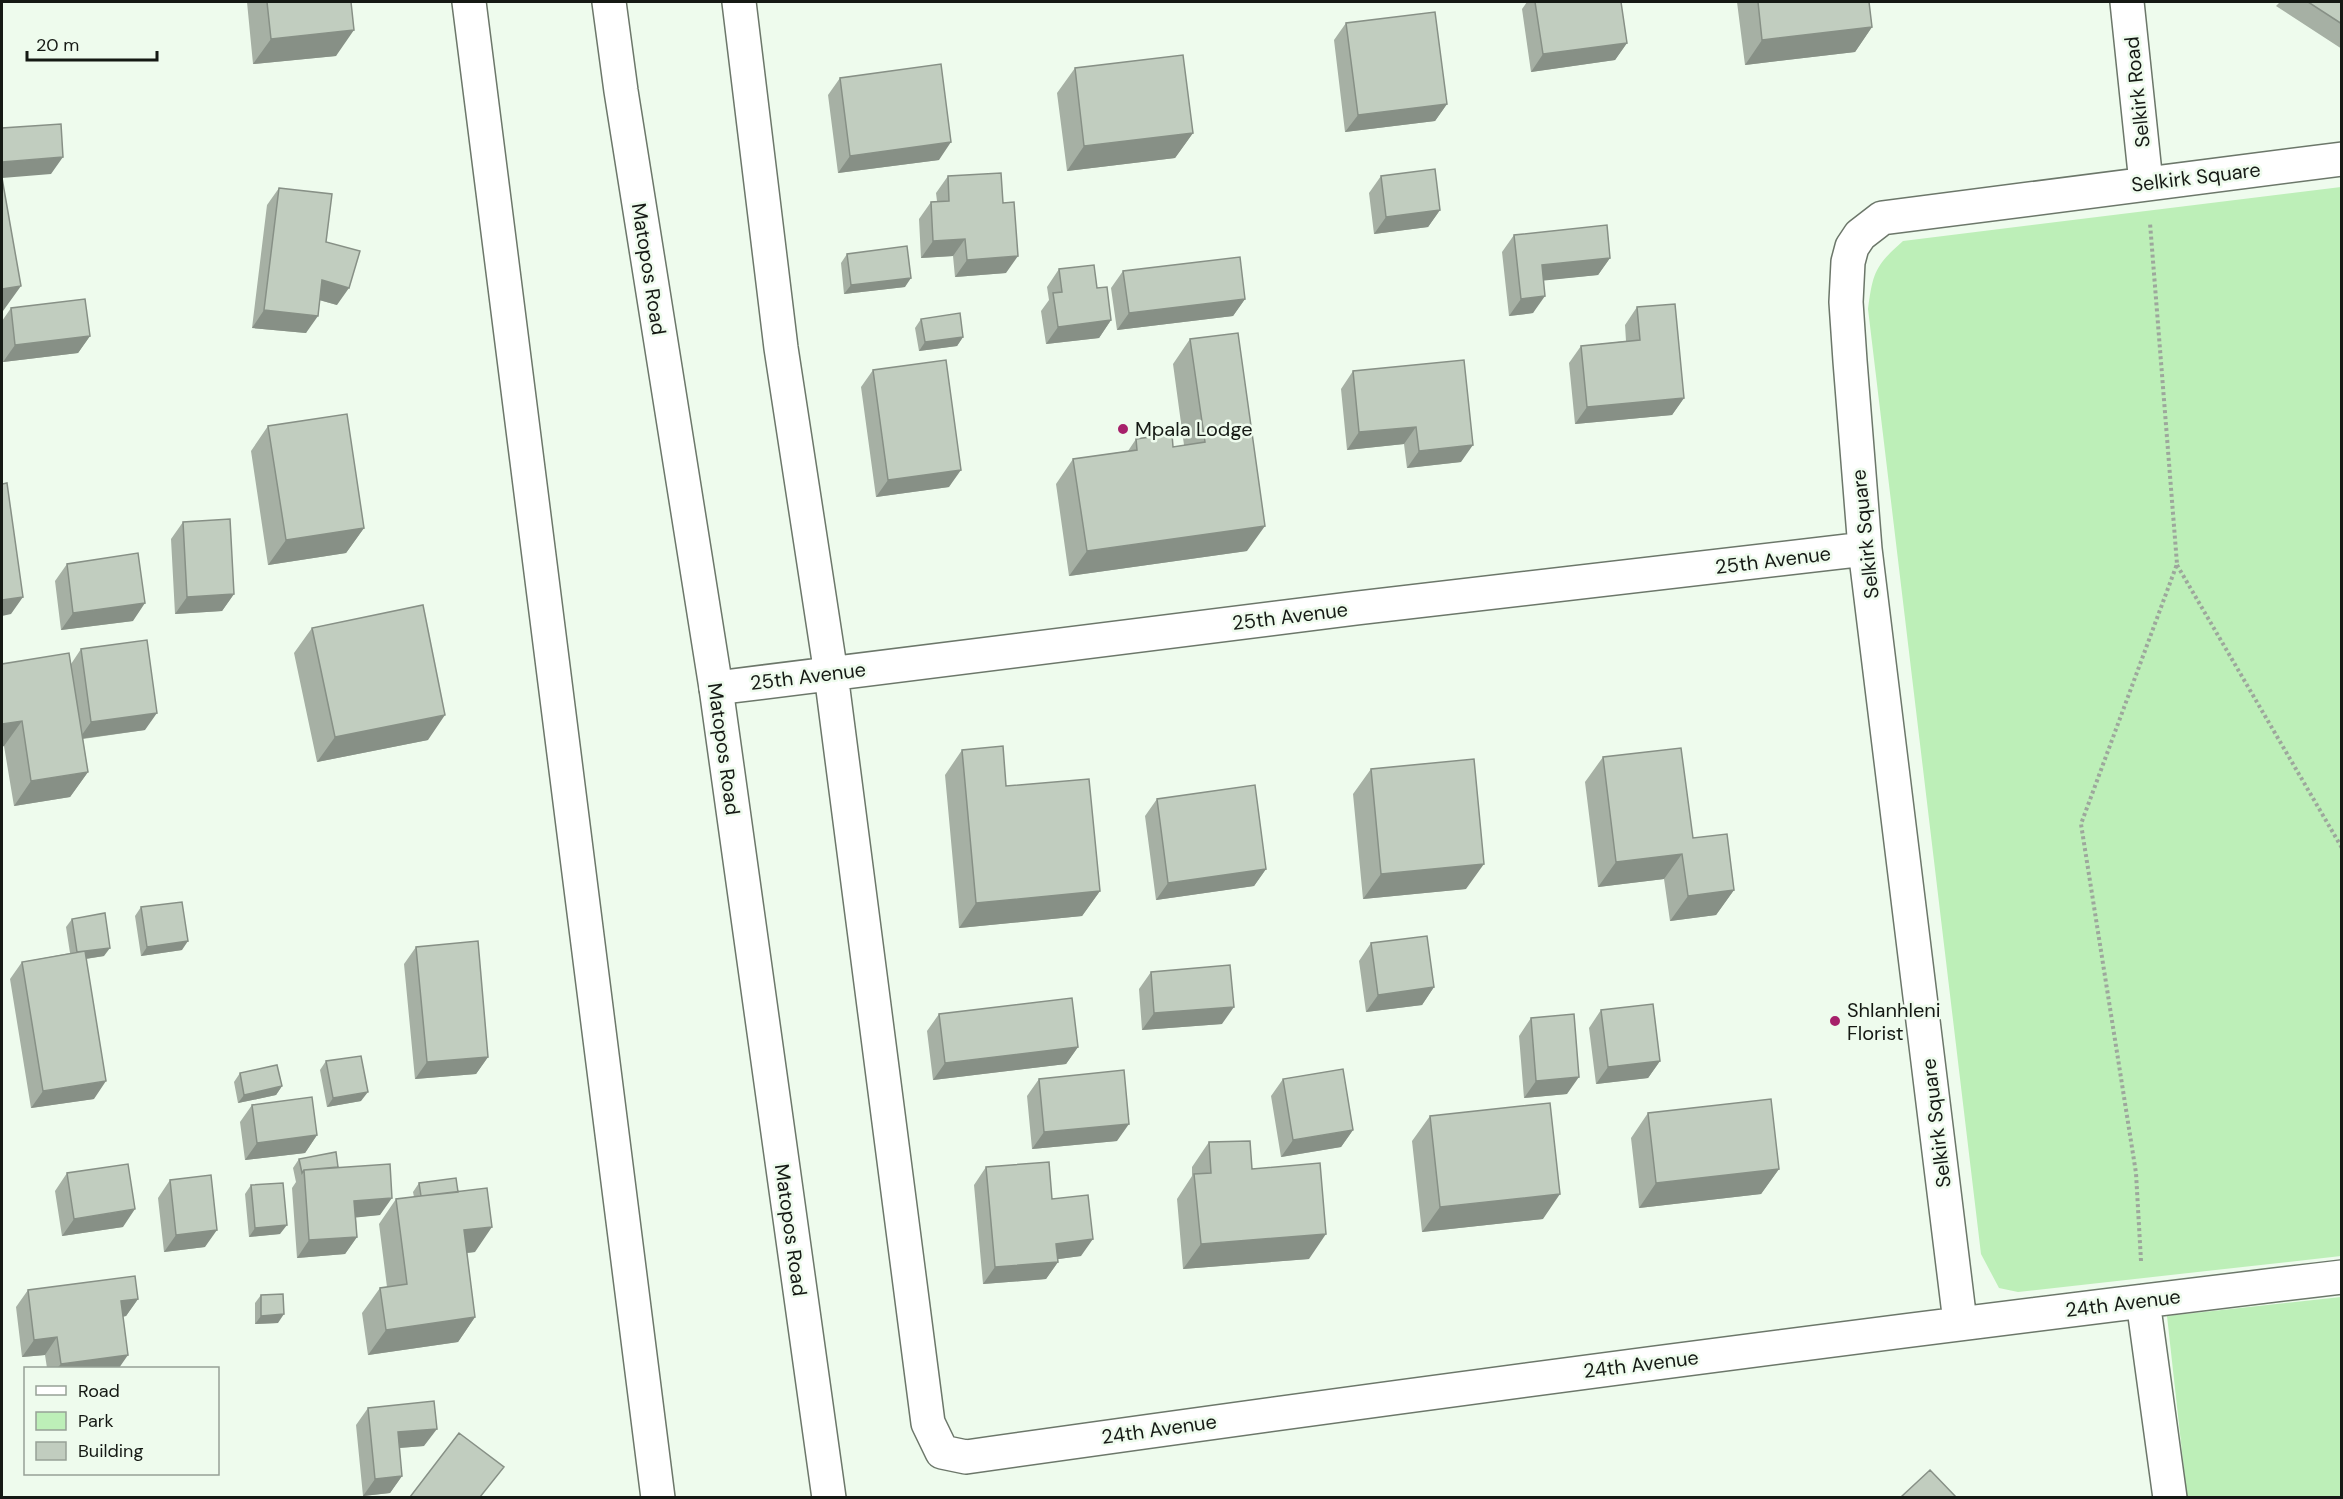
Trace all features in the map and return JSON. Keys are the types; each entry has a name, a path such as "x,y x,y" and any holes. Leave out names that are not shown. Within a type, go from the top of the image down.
{"street":[{"path":"469,2 658,1497"},
{"name":"Matopos Road","path":"609,2 621,91 716,688 829,1497"},
{"path":"740,2 781,348 831,674"},
{"name":"Selkirk Road","path":"2127,2 2146,183"},
{"name":"Selkirk Square","path":"1960,1322 1865,549 1846,302 1848,262 1852,247 1860,235 1882,218 2342,159"},
{"name":"25th Avenue","path":"716,688 1356,608 1865,549"},
{"name":"24th Avenue","path":"831,674 928,1423 942,1452 966,1457 1361,1401 1960,1322 2342,1277"},
{"path":"2143,1300 2170,1497"}],"path":[{"path":"2143,1300 2136,1173 2081,824 2177,564 2146,183"},
{"path":"2177,564 2342,848"}],"green space":[{"path":"2341,187 2341,1256 2018,1292 1999,1288 1981,1254 1868,309 1874,278 1886,257 1903,241"},
{"path":"2341,1297 2341,1497 2187,1497 2167,1316"}],"building":[{"path":"267,2 351,2 354,30 271,39"},
{"path":"1535,2 1621,2 1627,43 1543,54"},
{"path":"1758,2 1869,2 1872,27 1762,40"},
{"path":"2308,2 2342,2 2342,24"},
{"path":"1435,12 1447,104 1358,115 1346,23"},
{"path":"1183,55 1193,133 1084,146 1075,68"},
{"path":"941,64 951,142 850,156 840,78"},
{"path":"61,124 63,157 2,162 2,128"},
{"path":"1435,169 1440,210 1386,217 1381,176"},
{"path":"1001,173 1003,203 1014,202 1018,256 967,260 965,239 933,241 931,202 949,201 948,176"},
{"path":"2,178 21,286 2,289"},
{"path":"279,188 332,194 326,242 360,251 349,288 322,280 318,316 264,310"},
{"path":"1607,225 1610,258 1542,265 1545,296 1521,299 1514,235"},
{"path":"907,246 911,278 851,285 847,254"},
{"path":"1240,257 1245,299 1129,313 1123,271"},
{"path":"1094,265 1097,288 1107,287 1111,320 1058,327 1053,293 1062,292 1059,269"},
{"path":"85,299 90,336 15,345 11,308"},
{"path":"1675,304 1684,398 1587,407 1581,346 1640,340 1637,307"},
{"path":"960,313 963,337 925,342 921,319"},
{"path":"1238,333 1265,526 1087,551 1073,459 1137,450 1136,439 1172,434 1173,447 1205,442 1190,339"},
{"path":"946,360 961,470 888,480 873,370"},
{"path":"1464,360 1473,445 1419,451 1416,427 1359,432 1353,371"},
{"path":"347,414 364,528 286,540 268,426"},
{"path":"7,483 23,597 2,600 2,484"},
{"path":"230,519 234,594 187,597 183,522"},
{"path":"138,553 145,603 73,613 67,564"},
{"path":"423,605 445,715 335,737 312,628"},
{"path":"147,640 157,713 91,722 81,649"},
{"path":"69,653 88,772 31,781 22,721 2,724 2,664"},
{"path":"1003,746 1006,786 1089,779 1100,891 976,903 962,750"},
{"path":"1681,748 1693,838 1727,834 1734,890 1688,896 1682,854 1616,862 1603,757"},
{"path":"1474,759 1484,864 1381,874 1371,769"},
{"path":"1255,785 1266,869 1168,883 1157,799"},
{"path":"182,902 188,941 147,947 141,907"},
{"path":"105,913 110,948 77,952 72,919"},
{"path":"1427,936 1434,987 1378,995 1371,943"},
{"path":"478,941 488,1057 427,1062 416,947"},
{"path":"85,951 106,1081 43,1091 22,962"},
{"path":"1230,965 1234,1007 1154,1013 1151,972"},
{"path":"1072,998 1078,1047 945,1063 939,1014"},
{"path":"1653,1004 1660,1061 1608,1067 1601,1010"},
{"path":"1574,1014 1579,1077 1536,1081 1531,1018"},
{"path":"361,1056 368,1092 333,1098 326,1061"},
{"path":"277,1065 282,1086 244,1095 240,1073"},
{"path":"1343,1069 1353,1130 1293,1140 1283,1079"},
{"path":"1124,1070 1129,1124 1044,1132 1039,1079"},
{"path":"312,1097 317,1135 257,1143 252,1105"},
{"path":"1771,1099 1779,1169 1656,1183 1648,1113"},
{"path":"1550,1103 1560,1194 1440,1207 1430,1116"},
{"path":"1250,1141 1252,1169 1320,1163 1326,1234 1201,1244 1194,1174 1211,1173 1209,1142"},
{"path":"336,1152 338,1167 304,1170 302,1173 299,1159"},
{"path":"1049,1162 1052,1199 1088,1195 1093,1239 1056,1244 1058,1262 995,1267 986,1167"},
{"path":"128,1164 135,1209 74,1219 67,1173"},
{"path":"390,1164 392,1198 354,1201 357,1237 309,1240 304,1170"},
{"path":"211,1175 217,1230 176,1235 170,1180"},
{"path":"456,1178 458,1192 421,1196 419,1183"},
{"path":"283,1183 287,1225 255,1228 251,1185"},
{"path":"487,1188 492,1227 464,1230 475,1317 386,1330 380,1288 407,1284 396,1199"},
{"path":"135,1276 138,1299 121,1301 128,1355 61,1364 57,1337 34,1340 28,1290"},
{"path":"283,1294 284,1314 261,1316 261,1295"},
{"path":"434,1401 437,1429 398,1432 402,1476 375,1479 368,1408"},
{"path":"459,1433 504,1467 480,1497 410,1497"},
{"path":"1930,1470 1956,1497 1901,1497"}],"place":[{"name":"Mpala Lodge","path":"1123,429"},
{"name":"Shlanhleni Florist","path":"1835,1021"}]}
